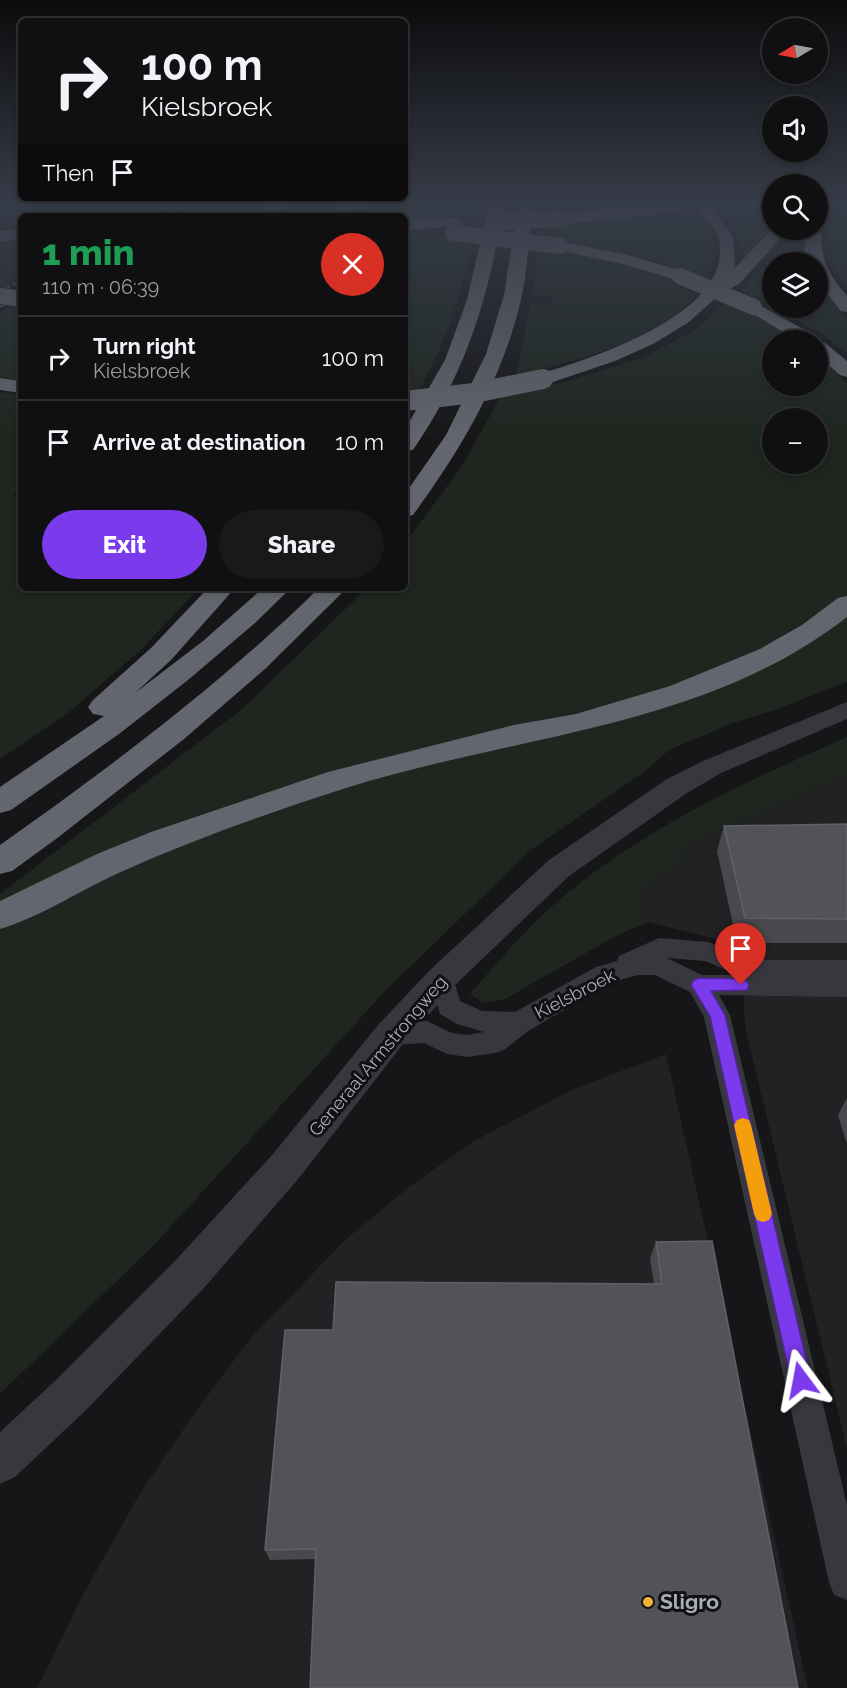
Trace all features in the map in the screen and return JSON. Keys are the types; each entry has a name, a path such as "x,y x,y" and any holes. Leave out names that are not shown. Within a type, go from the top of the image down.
{"highway":[{"path":"408,441 422,422 458,356 480,283"},
{"path":"408,506 453,443 486,382 499,346 514,283"},
{"path":"696,283 754,307 792,330"},
{"path":"710,295 719,283"},
{"path":"408,401 474,393 543,379 594,364 646,341 686,316 710,295 729,283"},
{"path":"828,284 847,307"},
{"path":"0,296 18,299"},
{"path":"828,355 847,371"},
{"path":"0,384 18,387"},
{"path":"514,735 671,684 719,665 798,622 847,579"},
{"path":"9,796 161,654 219,591"},
{"path":"9,796 130,711 208,651 275,591"},
{"path":"0,862 97,793 175,732 243,673 331,591"},
{"path":"0,916 109,863 163,840 339,779 514,735 579,723 680,692 728,674 812,631 847,604"}],"street":[{"name":"Generaal Armstrongweg","path":"0,1462 72,1394 189,1275 286,1166 391,1034 421,1021 559,868 668,792 712,768 847,710"},
{"path":"605,974 659,948 708,952 751,969 847,970"},
{"path":"708,952 702,963 699,985 717,1015 847,1582"},
{"name":"Kielsbroek","path":"421,1021 447,1043 467,1046 495,1042 519,1023 605,974 638,965 658,965 699,985 847,987"},
{"name":"Kielsbroek","path":"445,992 468,1020 519,1023"}],"shaded area":[{"path":"0,283 13,283 0,290"},
{"path":"408,283 463,283 444,337 417,394 408,395"},
{"path":"534,283 685,283 702,288 686,306 665,322 642,335 591,355 516,376 531,304 551,305 553,297 533,295"},
{"path":"748,283 762,283 762,302 741,291"},
{"path":"828,291 847,318 847,353 828,339 828,330 815,330 793,318 828,318"},
{"path":"729,300 788,330 762,330 762,396 828,396 828,365 847,383 847,682 772,711 735,722 669,750 645,771 531,850 386,990 154,1245 0,1394 0,894 241,710 364,591 408,591 408,539 460,469 500,398 568,381 642,358 694,331"},
{"path":"12,306 18,307 18,380 0,377 0,312"},
{"path":"0,392 18,395 18,489 13,496 18,497 18,591 196,591 142,649 68,713 0,759"},
{"path":"847,737 847,775 686,846 681,862 641,892 647,922 614,937 505,999 483,1003 470,994 534,923 558,901 625,851 696,808 733,789"},
{"path":"847,775 847,1449 745,1027 741,945 647,922 641,892 681,862 686,846"},
{"path":"666,1054 808,1688 37,1688 85,1591 139,1495 198,1408 249,1340 345,1240 409,1187 474,1141 572,1090"}],"building":[{"path":"847,824 847,919 745,918 724,826"},
{"path":"712,1241 798,1688 310,1688 316,1549 265,1550 285,1330 333,1330 336,1282 662,1284 656,1242"}],"railway":[{"path":"0,291 17,283"},
{"path":"0,307 18,298"}],"slow traffic":[{"path":"743,1125 763,1214"}],"place":[{"name":"Sligro","path":"648,1602"}],"route":[{"path":"741,985 699,985 717,1015 801,1380"}]}
